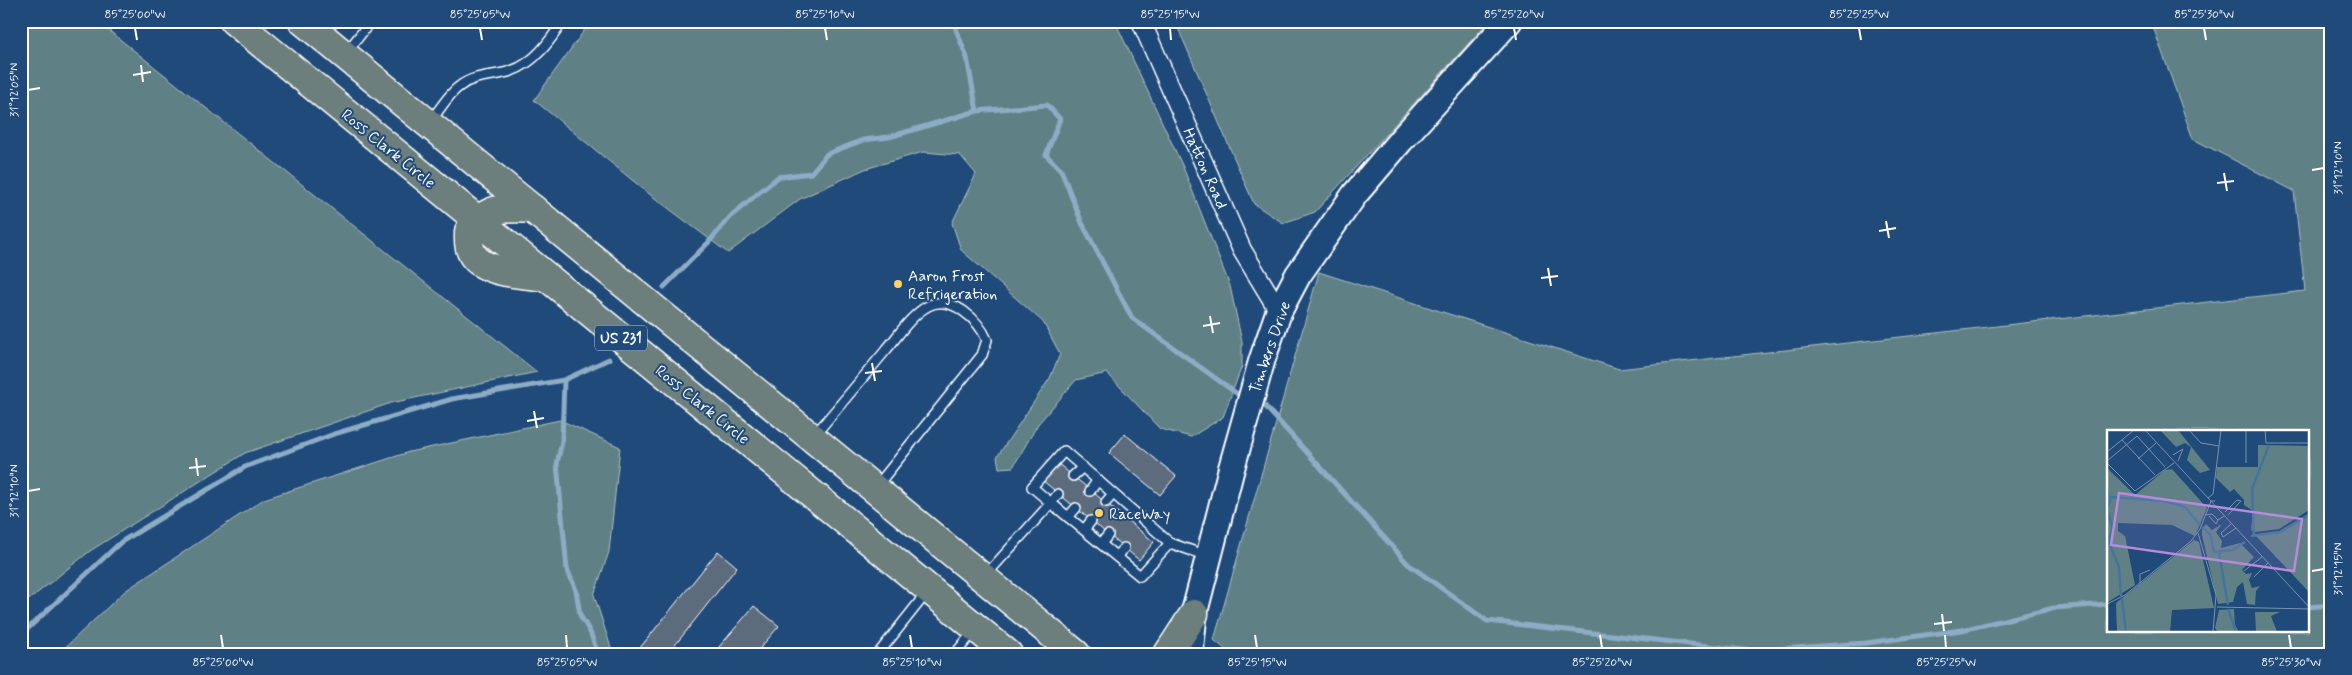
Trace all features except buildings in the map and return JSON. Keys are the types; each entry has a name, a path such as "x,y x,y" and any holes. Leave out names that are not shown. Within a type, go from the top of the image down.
{"highway":[{"name":"US 231","path":"303,21 1076,654"},
{"name":"Ross Clark Circle","path":"243,24 477,220 1008,654"},
{"path":"477,220 492,210 509,208 533,209"},
{"path":"1168,654 1194,614"}],"street":[{"name":"Hatton Road","path":"1141,21 1242,250 1279,311"},
{"name":"Timbers Drive","path":"1190,654 1194,614 1208,557 1262,360 1279,311 1298,275 1355,194 1401,140 1509,21"}],"lane":[{"path":"344,55 371,21"},
{"path":"429,124 459,86 481,77 512,71 525,64 544,48 563,21"},
{"path":"812,438 899,334 928,306 945,302 953,305 974,320 983,330 988,340 982,355 874,489"},
{"path":"1170,543 1140,576 1032,487 1064,451 1130,509 1145,528 1170,543 1208,557"},
{"path":"1073,476 1083,467"},
{"path":"1090,490 1098,480"},
{"path":"983,578 1058,494"},
{"path":"1106,502 1113,494"},
{"path":"1068,517 1076,508"},
{"path":"1124,517 1130,509"},
{"path":"1084,530 1091,521"},
{"path":"1101,544 1108,535"},
{"path":"1116,556 1124,548"},
{"path":"878,654 930,589"},
{"path":"955,654 977,628"}],"green space":[{"path":"21,21 97,21 537,372 391,403 245,453 90,551 21,606"},
{"path":"591,21 1115,21 1183,167 1230,286 1242,342 1242,366 1223,417 1191,437 1160,429 1107,373 1076,380 1038,424 1013,467 999,468 997,457 1050,378 1060,354 1043,322 961,250 952,223 976,174 960,155 923,152 865,169 800,199 728,253 648,193 534,100"},
{"path":"1175,21 1489,21 1315,212 1283,223 1254,204"},
{"path":"2151,21 2331,21 2331,654 1231,654 1214,640 1319,272 1619,369 2305,291 2294,191 2193,139"},
{"path":"560,420 620,447 609,552 594,595 613,654 58,654 125,591 264,499 409,452"}],"waterway":[{"path":"953,21 967,58 977,111"},
{"path":"664,287 708,243 732,215 778,177 811,173 827,154 863,140 889,137 977,111 1047,105 1060,119 1046,155 1061,170 1082,223 1132,318 1243,398"},
{"path":"21,635 121,542 245,467 334,434 452,399 564,380 609,359"},
{"path":"564,380 562,441 557,464 567,569 576,590 580,615 590,632 598,654"},
{"path":"1264,405 1408,564 1487,621 1752,651 1866,643 1962,630 2054,608 2107,604"},
{"path":"2310,607 2331,605"}],"place":[{"name":"Aaron Frost Refrigeration","path":"898,284"},
{"name":"RaceWay","path":"1099,513"}]}
